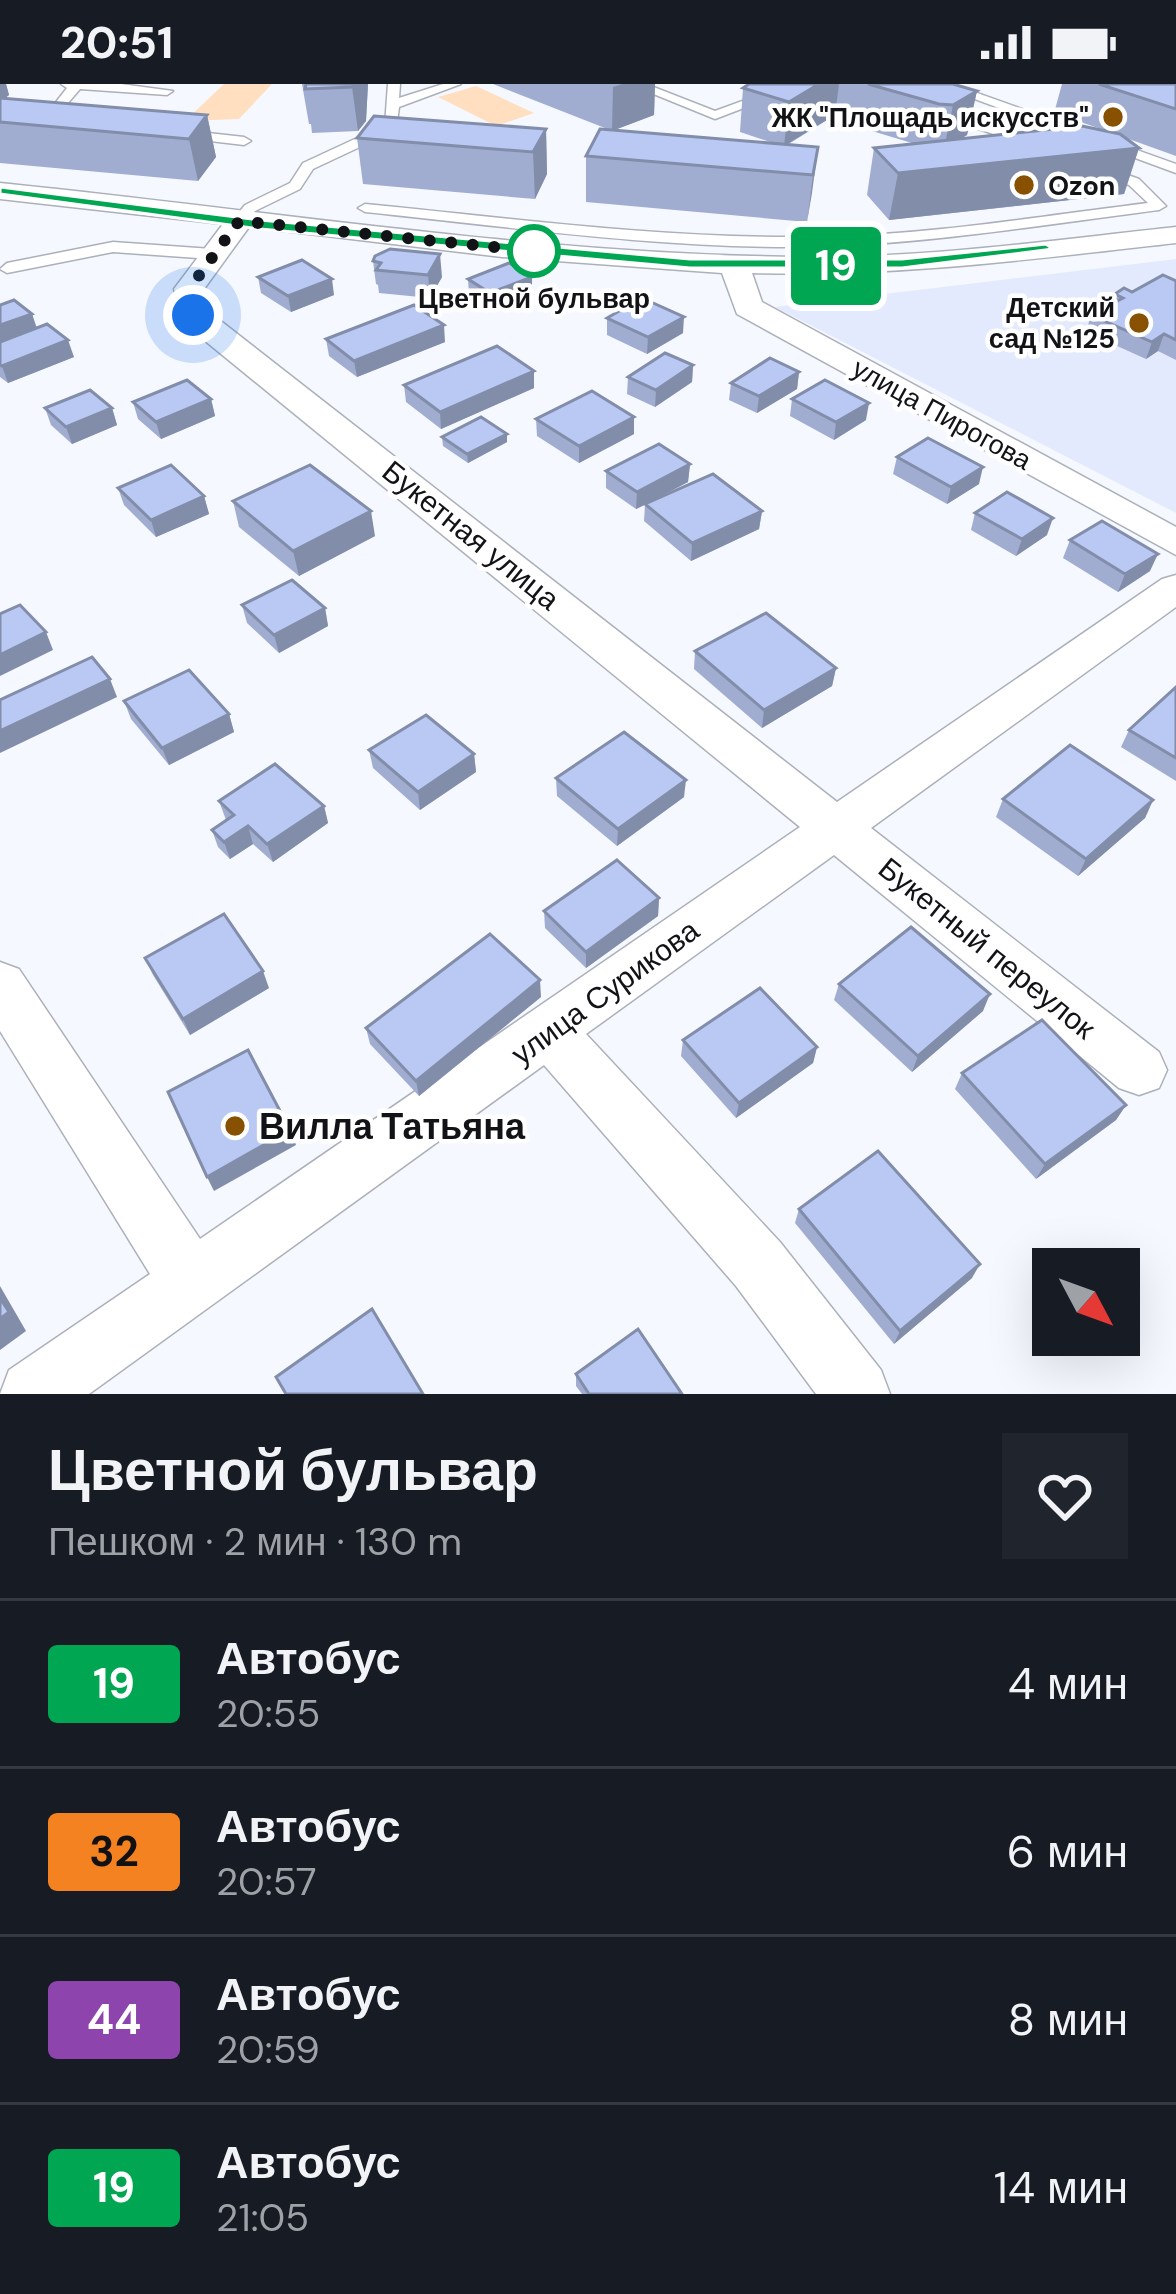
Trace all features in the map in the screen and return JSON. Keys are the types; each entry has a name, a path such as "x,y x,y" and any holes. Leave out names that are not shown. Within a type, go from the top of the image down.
{"street":[{"path":"0,191 239,221 902,264 1176,235"},
{"name":"Букетная улица","path":"239,221 189,289 193,315 835,826"},
{"name":"улица Пирогова","path":"733,252 748,307 1176,543"},
{"name":"улица Сурикова","path":"33,1394 550,1034 835,826 1176,588"},
{"name":"Букетный переулок","path":"835,826 1139,1070"},
{"path":"0,985 191,1281"},
{"path":"550,1034 758,1264 857,1394"}],"lane":[{"path":"93,126 58,119 55,111 73,84 167,91"},
{"path":"239,221 250,208 295,186 308,166 391,127 394,84"},
{"path":"392,105 454,84"},
{"path":"635,84 716,115 801,84"},
{"path":"940,84 1176,169"},
{"path":"922,105 1048,149"},
{"path":"158,132 244,141"},
{"path":"365,208 733,252 1159,206 1134,182 1091,166"},
{"path":"7,268 113,247 212,254"}],"shaded area":[{"path":"224,84 272,84 239,119 185,121"},
{"path":"476,86 534,113 496,126 438,97"},
{"path":"1176,259 1176,513 775,307"}],"building":[{"path":"306,84 355,84 305,89"},
{"path":"749,84 819,84 789,102 743,88"},
{"path":"868,84 953,84 977,91 953,105"},
{"path":"1099,84 1176,84 1176,109"},
{"path":"0,98 207,115 189,139 0,122"},
{"path":"374,116 546,129 533,152 357,138"},
{"path":"1082,126 1120,134 1139,148 898,173 874,148"},
{"path":"600,129 818,147 813,175 586,156"},
{"path":"390,249 440,254 428,275 376,270 381,263 373,261 375,256"},
{"path":"302,260 332,279 288,296 258,277"},
{"path":"509,263 532,277 490,293 468,279"},
{"path":"1163,275 1176,281 1176,340 1164,334 1152,342 1091,315 1123,298 1115,294 1124,288 1132,292"},
{"path":"642,298 684,317 648,337 607,318"},
{"path":"14,300 32,314 0,325 0,305"},
{"path":"414,305 444,325 354,361 326,339"},
{"path":"47,324 68,340 0,365 0,342"},
{"path":"497,346 534,371 440,412 404,385"},
{"path":"665,353 693,365 656,390 628,377"},
{"path":"770,358 799,372 759,396 731,383"},
{"path":"187,380 211,399 156,422 133,402"},
{"path":"825,380 869,403 836,422 792,399"},
{"path":"90,390 112,408 66,427 45,408"},
{"path":"592,391 634,417 579,446 536,419"},
{"path":"481,417 507,434 467,454 442,437"},
{"path":"928,438 983,467 951,487 897,457"},
{"path":"659,444 690,464 637,492 606,471"},
{"path":"171,465 204,496 151,520 118,488"},
{"path":"310,465 371,511 293,551 233,501"},
{"path":"713,474 762,511 692,543 645,504"},
{"path":"1007,492 1053,518 1022,539 975,513"},
{"path":"1102,521 1158,554 1125,574 1070,540"},
{"path":"292,580 325,608 274,635 242,605"},
{"path":"20,605 46,632 0,655 0,614"},
{"path":"766,613 836,668 764,710 695,651"},
{"path":"92,657 110,679 0,731 0,700"},
{"path":"189,670 229,714 162,748 124,701"},
{"path":"1176,687 1176,758 1129,730"},
{"path":"426,715 474,754 418,792 369,750"},
{"path":"624,732 686,780 618,829 556,778"},
{"path":"1070,745 1153,800 1086,859 1003,799"},
{"path":"275,764 324,806 267,844 248,826 224,842 212,830 234,815 219,801"},
{"path":"617,860 659,898 586,952 544,911"},
{"path":"224,914 263,971 183,1019 145,958"},
{"path":"911,927 990,994 918,1056 839,984"},
{"path":"490,934 540,980 416,1081 366,1028"},
{"path":"760,988 817,1047 739,1103 683,1040"},
{"path":"1042,1020 1126,1105 1045,1164 962,1073"},
{"name":"Вилла Татьяна","path":"248,1050 290,1130 207,1177 168,1092"},
{"path":"878,1151 980,1264 900,1331 799,1209"},
{"path":"0,1298 9,1312 0,1319"},
{"path":"372,1309 423,1394 286,1394 276,1377"},
{"path":"638,1329 682,1394 589,1394 576,1374"}],"bus line":[{"name":"19","path":"0,191 260,224 690,263 902,264 1046,249"}],"place":[{"name":"ЖК \"Площадь искусств\"","path":"1113,117"},
{"name":"Ozon","path":"1024,185"},
{"name":"Цветной бульвар","path":"534,251"},
{"name":"Детский сад №125","path":"1139,323"},
{"name":"Вилла Татьяна","path":"235,1126"}],"route":[{"path":"193,315 189,289 239,221 534,251"}]}
